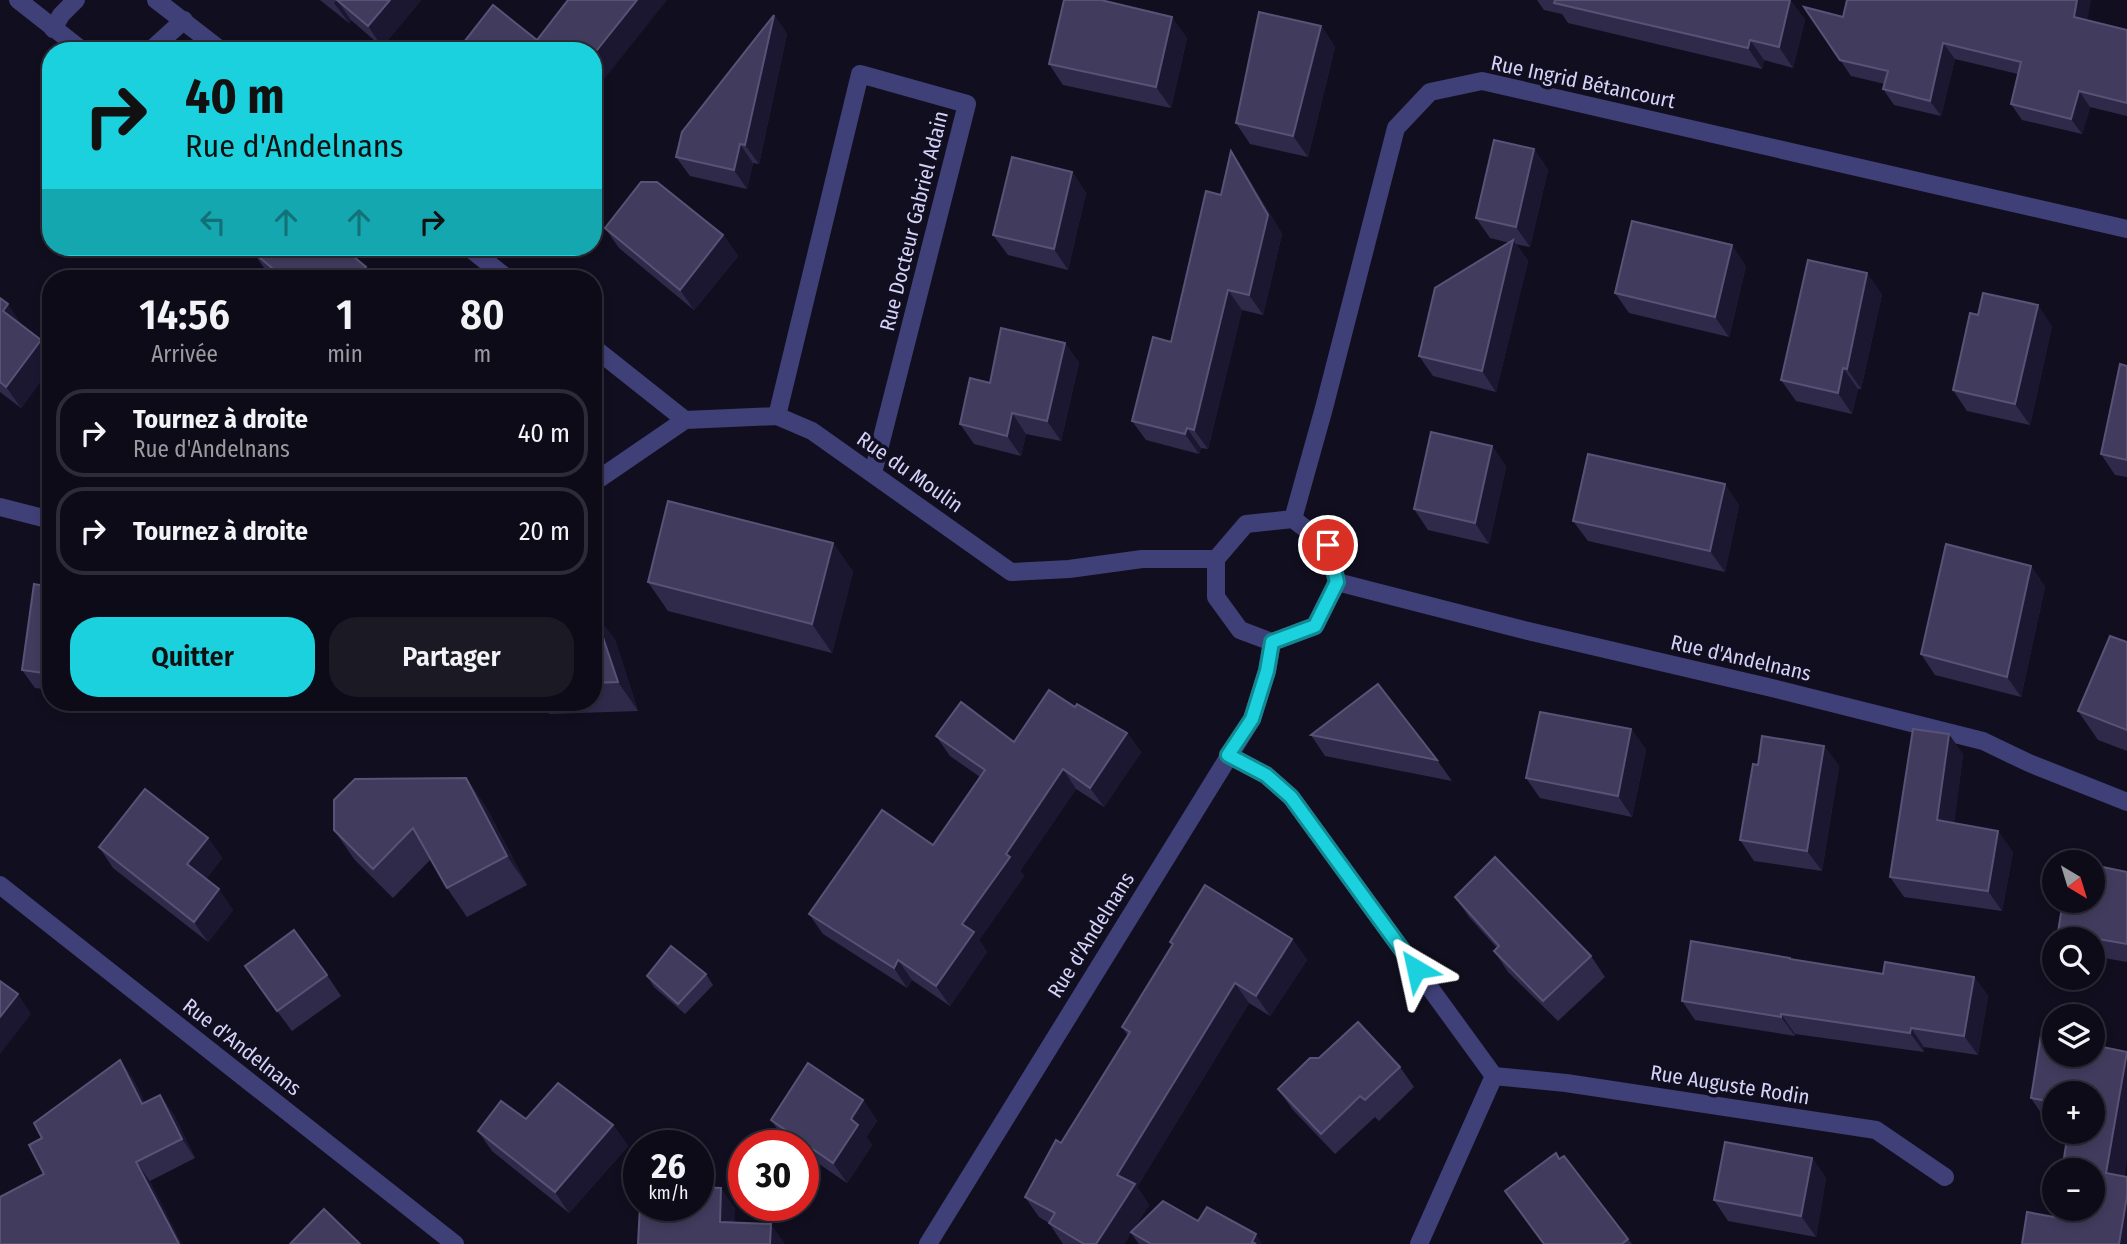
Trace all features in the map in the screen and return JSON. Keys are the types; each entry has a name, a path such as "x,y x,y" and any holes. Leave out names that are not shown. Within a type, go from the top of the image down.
{"street":[{"path":"18,0 71,42"},
{"path":"53,29 61,15 76,0"},
{"path":"156,0 211,42"},
{"path":"160,42 184,20"},
{"name":"Rue Docteur Gabriel Adain","path":"777,416 860,74 967,104 873,473"},
{"name":"Rue Ingrid Bétancourt","path":"1293,519 1325,408 1396,128 1430,92 1482,81 2127,229"},
{"path":"479,256 497,270"},
{"path":"602,354 685,420 602,477"},
{"name":"Rue du Moulin","path":"685,420 777,416 812,431 1011,572 1069,569 1142,559 1216,559"},
{"path":"0,507 42,518"},
{"path":"1293,519 1328,545 1337,582 1315,626 1272,642 1240,630 1216,597 1216,559 1245,524 1293,519"},
{"name":"Rue d'Andelnans","path":"1337,582 1983,741 2029,763 2127,802"},
{"name":"Rue d'Andelnans","path":"928,1244 1252,719 1267,671 1272,642"},
{"path":"1228,755 1266,775 1291,797 1494,1076 1419,1244"},
{"name":"Rue d'Andelnans","path":"0,885 455,1244"},
{"name":"Rue Auguste Rodin","path":"1494,1076 1566,1083 1876,1130 1945,1177"}],"building":[{"path":"337,0 390,0 368,26"},
{"path":"568,0 637,0 602,44 464,42 493,5 537,40"},
{"path":"1064,0 1101,0 1172,17 1156,87 1049,64"},
{"path":"1555,0 1790,0 1779,47 1750,40 1748,48 1554,3"},
{"path":"1847,0 2077,0 2074,17 2127,30 2127,103 2079,91 2071,119 2011,104 2021,62 1943,43 1930,101 1883,89 1888,71 1840,60 1804,7 1843,17"},
{"path":"1259,12 1321,26 1293,136 1236,123"},
{"path":"774,15 745,145 740,144 734,170 676,157 682,132"},
{"path":"1494,140 1534,149 1516,227 1476,218"},
{"path":"1231,151 1268,215 1249,295 1228,290 1194,430 1187,428 1185,434 1132,421 1153,337 1171,342 1206,191 1221,195"},
{"path":"1012,157 1072,172 1054,249 993,235"},
{"path":"641,182 657,182 723,235 680,290 605,228"},
{"path":"1632,221 1732,245 1715,317 1615,293"},
{"path":"1513,240 1482,371 1419,356 1435,288"},
{"path":"258,256 353,256 366,267 364,270 274,270"},
{"path":"1808,260 1867,273 1847,369 1843,368 1838,393 1781,380"},
{"path":"1983,293 2038,305 2015,404 1953,390 1970,313 1978,315"},
{"path":"0,298 8,304 3,311 41,340 6,387 0,382"},
{"path":"1001,328 1065,343 1047,421 1012,413 1007,436 960,424 970,378 990,383"},
{"path":"2120,364 2127,366 2127,460 2101,454"},
{"path":"1431,432 1492,446 1475,523 1414,509"},
{"path":"1588,454 1725,484 1710,551 1573,521"},
{"path":"668,501 833,543 812,624 648,582"},
{"path":"1946,544 2031,566 2007,677 1921,654"},
{"path":"34,584 42,585 42,673 22,670"},
{"path":"602,635 618,682 602,683"},
{"path":"2110,636 2127,642 2127,730 2078,711"},
{"path":"1378,684 1437,760 1311,735"},
{"path":"1049,690 1075,707 1077,704 1127,733 1090,788 1063,769 1006,854 1010,857 962,924 974,932 936,986 898,960 894,968 809,914 882,810 933,845 985,770 936,736 961,702 1014,742"},
{"path":"1540,712 1631,729 1618,796 1526,778"},
{"path":"1913,729 1949,734 1937,820 1998,831 1988,891 1890,877"},
{"path":"1762,736 1824,746 1807,851 1740,840 1753,764 1758,765"},
{"path":"466,778 507,856 447,888 413,828 373,869 334,830 334,800 355,779"},
{"path":"145,789 208,838 187,864 219,889 194,922 99,847"},
{"path":"1495,857 1591,956 1543,1001 1494,951 1499,946 1455,897"},
{"path":"2105,867 2127,872 2127,944 2105,940 2105,927 2059,927 2061,914 2105,914"},
{"path":"1205,885 1292,939 1256,996 1235,983 1117,1175 1135,1184 1096,1244 1084,1244 1049,1223 1055,1213 1025,1197 1056,1140 1061,1143 1130,1032 1122,1027 1173,944 1170,942"},
{"path":"294,930 327,975 277,1011 245,966"},
{"path":"1691,941 1883,974 1885,962 1974,977 1964,1036 1911,1028 1910,1033 1781,1014 1781,1017 1682,1001"},
{"path":"671,946 706,974 678,1004 647,976"},
{"path":"0,981 18,994 0,1017"},
{"path":"1358,1022 1400,1067 1365,1100 1360,1096 1321,1134 1278,1089 1310,1058 1319,1058"},
{"path":"2041,1035 2042,1067 2105,1067 2105,1047 2127,1052 2106,1173 2127,1177 2127,1196 2119,1244 2022,1244 2027,1212 2042,1215 2042,1221 2105,1221 2105,1158 2064,1158 2066,1144 2105,1144 2105,1081 2042,1081 2042,1100 2031,1098"},
{"path":"120,1060 142,1104 160,1095 182,1139 136,1162 179,1244 0,1244 0,1197 44,1174 29,1145 42,1138 34,1123"},
{"path":"808,1063 863,1100 851,1119 858,1125 833,1163 819,1153 819,1130 785,1130 771,1120"},
{"path":"558,1083 613,1125 555,1192 478,1131 501,1101 526,1119"},
{"path":"1725,1142 1812,1158 1801,1216 1714,1200"},
{"path":"1556,1153 1559,1159 1564,1156 1628,1239 1622,1244 1544,1244 1505,1191"},
{"path":"714,1188 721,1188 720,1222 771,1224 770,1244 638,1244 639,1221 714,1221"},
{"path":"1163,1201 1198,1221 1207,1207 1256,1234 1252,1242 1256,1244 1151,1244 1131,1232"},
{"path":"324,1209 360,1244 290,1244"}],"route":[{"path":"1328,545 1337,582 1315,626 1272,642 1267,671 1252,719 1228,755 1266,775 1291,797 1416,969"}]}
